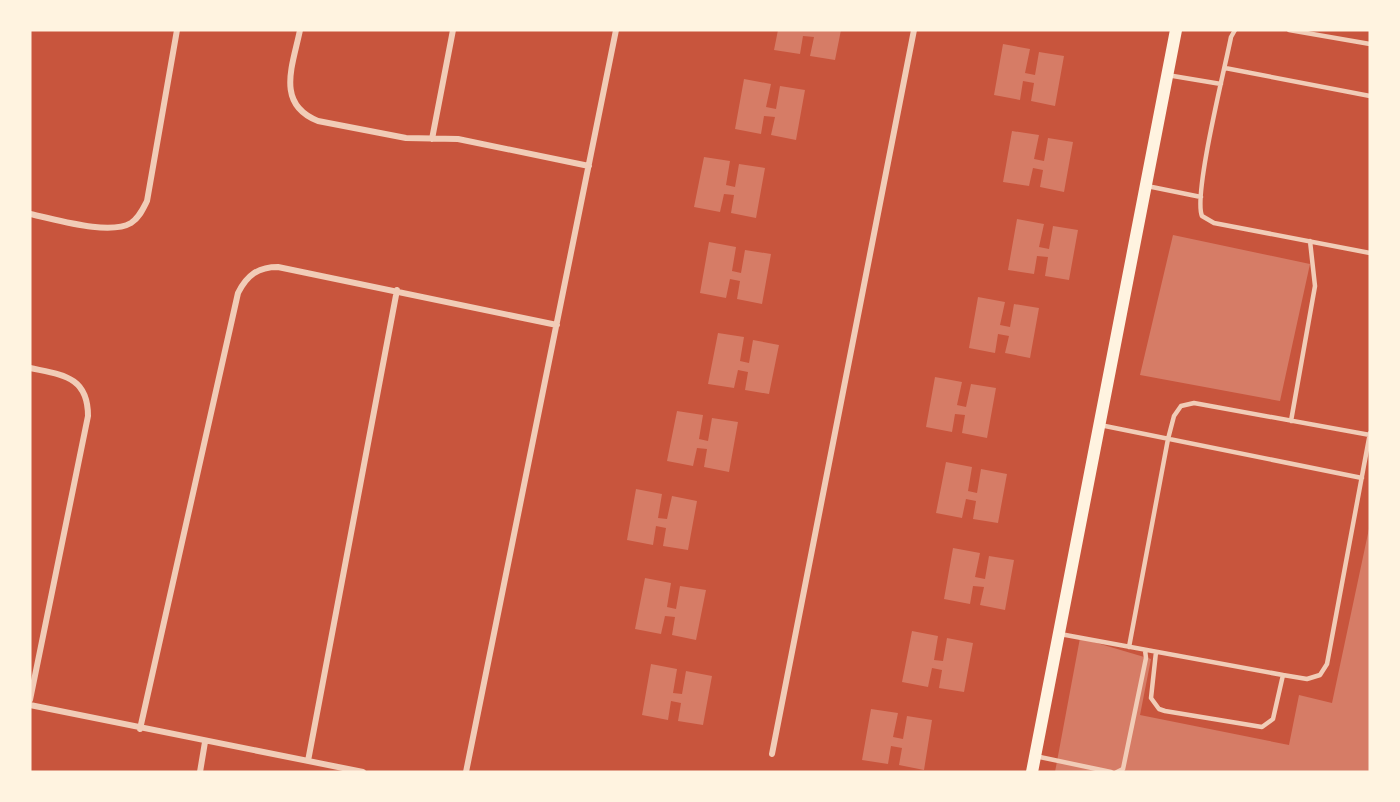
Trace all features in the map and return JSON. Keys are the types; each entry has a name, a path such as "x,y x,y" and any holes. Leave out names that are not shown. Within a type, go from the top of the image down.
{"main road":[{"path":"1032,772 1176,30"}],"street":[{"path":"30,214 106,228 119,228 132,223 141,213 147,201 177,30"},
{"path":"300,30 290,80 290,93 296,106 305,116 318,121 406,138 458,139 589,166"},
{"path":"432,139 453,30"},
{"path":"466,772 616,30"},
{"path":"772,754 914,30"},
{"path":"140,729 238,294 244,281 253,272 265,267 278,267 557,325"},
{"path":"308,761 397,290"},
{"path":"30,368 60,374 73,380 83,389 88,402 88,416 30,700"},
{"path":"30,705 360,772"},
{"path":"200,772 205,742"}],"lane":[{"path":"1235,30 1221,84 1199,210 1207,221 1370,253"},
{"path":"1289,30 1370,44"},
{"path":"1225,68 1370,96"},
{"path":"1167,75 1221,84"},
{"path":"1146,186 1201,197"},
{"path":"1291,421 1315,286 1310,241"},
{"path":"1058,634 1128,647 1283,675 1314,678 1325,670 1370,434 1187,403 1177,410 1168,439 1128,647"},
{"path":"1098,424 1362,478"},
{"path":"1117,772 1122,769 1146,658 1145,650"},
{"path":"1156,652 1151,698 1159,709 1176,713 1262,727 1273,719 1283,675"},
{"path":"1035,756 1111,772"}],"building":[{"path":"778,30 841,30 835,60 810,56 814,37 803,36 800,54 774,50"},
{"path":"1003,44 1030,49 1025,73 1035,75 1039,52 1064,56 1055,106 1031,101 1034,83 1023,81 1020,100 994,95"},
{"path":"744,79 771,84 766,107 776,109 780,86 805,90 796,140 771,135 775,117 764,116 761,134 735,129"},
{"path":"1012,131 1039,135 1034,159 1044,161 1048,138 1073,142 1064,192 1040,187 1043,170 1033,168 1029,186 1003,182"},
{"path":"704,157 730,161 726,185 735,187 739,164 765,168 756,218 731,213 734,195 724,194 720,212 694,207"},
{"path":"1017,219 1044,224 1039,247 1049,249 1053,226 1078,230 1069,280 1045,276 1048,257 1037,256 1034,274 1008,270"},
{"path":"1173,235 1310,264 1280,401 1140,375"},
{"path":"709,242 736,247 732,271 741,273 745,250 771,254 762,304 737,299 740,281 730,279 726,298 700,293"},
{"path":"978,297 1005,302 1000,325 1010,327 1014,304 1039,308 1030,358 1005,353 1009,336 998,334 995,353 969,348"},
{"path":"718,333 744,337 740,361 749,363 753,340 779,345 769,394 745,390 748,372 738,370 734,388 708,384"},
{"path":"935,377 962,382 957,405 966,407 971,384 996,388 987,438 962,433 965,415 955,414 952,432 926,427"},
{"path":"677,411 703,415 699,439 708,441 712,418 738,422 729,472 704,467 707,449 697,448 693,466 667,461"},
{"path":"946,462 972,467 968,491 977,493 981,469 1007,474 998,523 973,519 976,501 966,499 962,518 936,513"},
{"path":"636,489 662,494 658,518 667,519 672,496 697,501 688,550 663,546 666,528 656,526 653,545 627,540"},
{"path":"1370,524 1370,772 1055,772 1080,638 1151,659 1140,715 1289,745 1299,695 1332,703"},
{"path":"953,548 980,553 975,577 985,579 989,556 1014,560 1005,610 980,605 984,587 973,586 970,604 944,599"},
{"path":"645,578 671,583 667,607 676,609 680,586 706,590 696,640 672,635 675,617 665,616 661,634 635,629"},
{"path":"912,631 938,636 934,660 943,661 947,638 973,643 964,692 939,688 942,670 932,668 928,687 902,682"},
{"path":"651,664 677,669 673,693 682,694 686,671 712,676 703,725 678,721 681,703 671,701 668,720 642,715"},
{"path":"871,709 898,713 893,737 903,739 907,716 932,720 924,770 899,765 902,748 891,746 888,764 862,760"}]}
